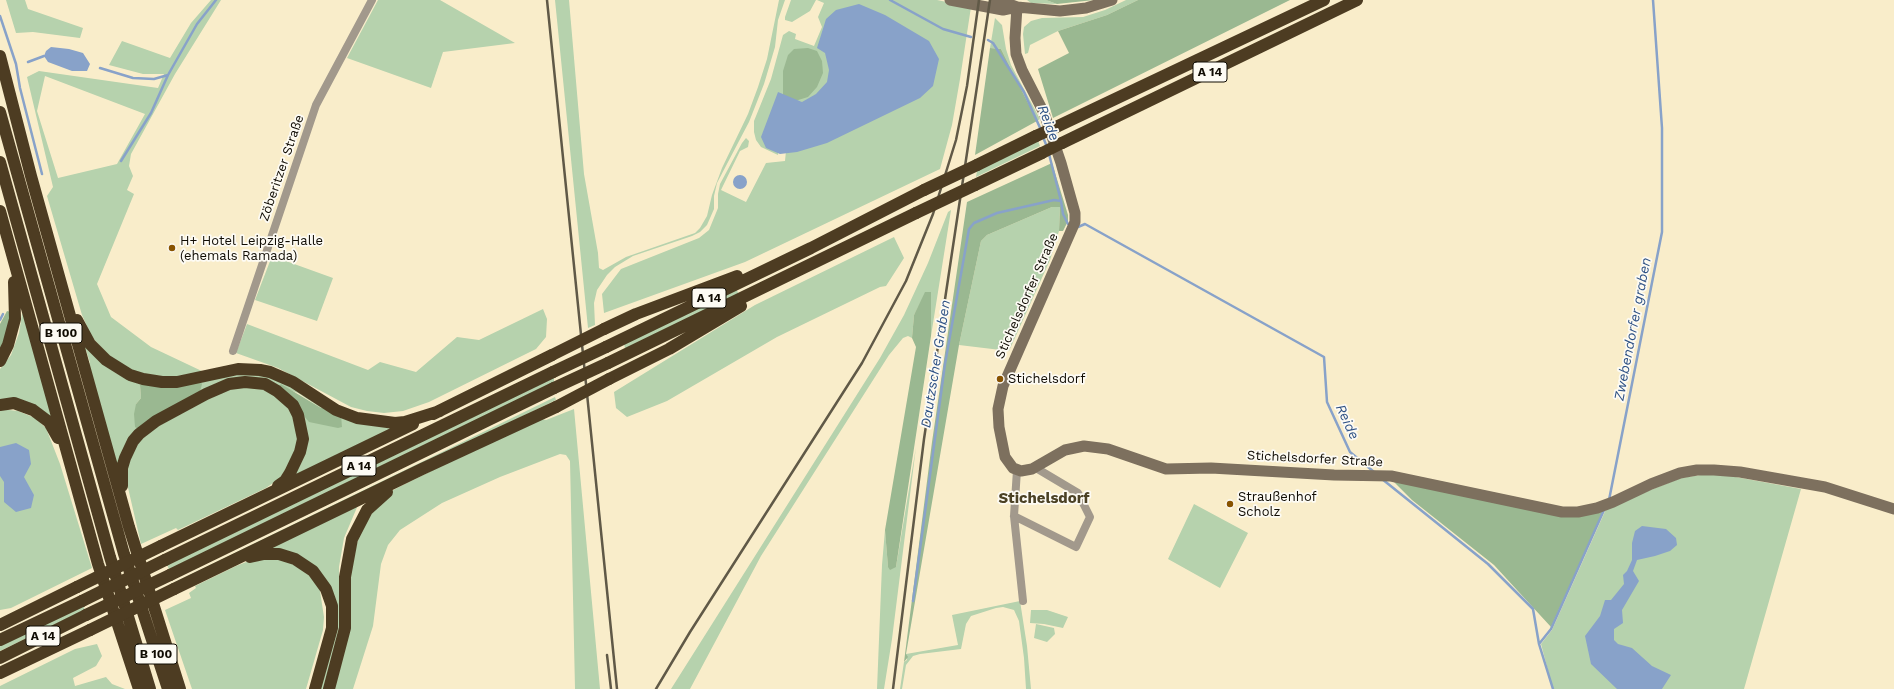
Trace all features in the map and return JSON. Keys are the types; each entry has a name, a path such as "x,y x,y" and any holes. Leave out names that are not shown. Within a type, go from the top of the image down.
{"highway":[{"name":"A 14","path":"0,640 811,248 924,190 1324,0"},
{"name":"A 14","path":"0,658 554,388 1357,0"},
{"path":"0,56 129,527 180,689"},
{"name":"B 100","path":"0,112 121,546 144,620 168,689"},
{"name":"B 100","path":"0,162 110,557 150,689"},
{"path":"0,211 98,564 137,686"},
{"path":"0,361 12,331 16,312 8,241"},
{"path":"0,624 440,411 636,314 811,248"},
{"path":"61,282 90,344 102,357 117,368 143,379 157,382 177,382 238,369 260,370 270,372 293,382 336,410 357,418 395,423 405,422 440,411"},
{"path":"3,673 229,562 556,406 687,339 735,310 774,282"},
{"path":"129,527 122,477 125,458 133,441 156,421 228,384 245,382 265,384 288,401 298,415 303,439 296,463 285,481 260,498"},
{"path":"0,405 14,403 25,406 41,415 49,422 55,431 73,474"},
{"path":"329,689 345,628 347,563 355,530 367,510 374,502 422,469"},
{"path":"229,562 264,554 279,554 302,562 321,579 330,596 333,617 330,640 315,689"},
{"path":"0,615 50,600"}],"street":[{"name":"Zöberitzer Straße","path":"233,351 316,105 372,0"},
{"path":"950,0 1003,10 1018,4"},
{"path":"995,0 1047,11 1091,7 1112,0"},
{"name":"Stichelsdorfer Straße","path":"1018,4 1015,36 1016,54 1022,70 1040,104 1052,134 1075,213 1075,222 1003,386 998,409 1001,444 1005,457 1010,465 1017,470 1026,471 1036,468 1065,450 1084,446 1108,449 1166,469 1211,468 1373,477 1386,476 1550,511 1578,512 1597,508 1613,502 1651,484 1680,473 1697,470 1714,470 1740,472 1825,487 1894,509"},
{"path":"1014,516 1076,547 1090,517 1078,493 1036,468"},
{"path":"1017,470 1014,516 1023,601"}],"green space":[{"path":"6,0 25,0 28,9 83,28 80,38 33,32 16,33"},
{"path":"211,0 221,0 175,74 131,154 129,166 133,176 127,190 134,194 97,284 111,317 151,347 206,373 177,378 137,373 111,358 92,337 82,315 47,196 53,187 27,77 39,71 158,88 164,74 143,74 109,65 122,41 170,58 191,23","holes":["45,76 145,114 117,164 58,178 37,111"]},
{"path":"378,0 440,0 515,43 443,52 431,88 347,58"},
{"path":"555,0 569,0 584,174 598,253 599,268 603,270 626,257 695,233 700,228 707,216 712,195 722,168 748,114 758,87 767,59 779,0 785,0 778,20 775,47 764,84 749,122 717,183 714,196 714,209 707,225 700,232 692,236 633,256 615,267 607,275 597,290 594,303 595,325 588,328"},
{"path":"791,0 816,0 810,11 792,22 785,20"},
{"path":"817,0 937,0 971,7 952,125 940,169 745,262 604,313 602,294 621,269 699,238 709,230 718,208 720,184 746,138 749,141 748,147 740,151 721,190 746,202 766,163 785,161 786,151 919,96 828,61 830,75 827,86 816,100 804,103 783,96 778,155 761,147 756,140 754,121 771,79 783,35 789,31 796,34 795,39 814,46 822,27 818,17 824,3"},
{"path":"1027,0 1046,0 1057,4 1031,3"},
{"path":"1046,0 1094,0 1057,4"},
{"path":"1126,0 1138,0 1107,15 1058,31 1030,45 1028,53 1025,54 1023,34 1024,27 1031,21 1042,18 1083,17 1105,10"},
{"path":"1138,0 1290,0 1053,118 1038,69 1069,53 1058,31 1107,15"},
{"path":"995,18 1002,25 1006,49 1011,65 1040,119 1037,121 1001,49 990,48"},
{"path":"808,48 817,51 822,61 823,73 817,87 808,97 795,101 783,96 783,71 788,55 794,49"},
{"path":"990,48 1001,49 1037,121 975,155"},
{"path":"1038,141 1040,146 976,177 977,171"},
{"path":"1052,163 1068,215 1068,221 1063,231 1059,231 1060,207 1052,207 987,235 981,241 959,345 906,654 908,657 904,662 932,442 967,202"},
{"path":"1052,207 1060,207 1059,231 1050,260 1009,351 959,345 981,241 987,235"},
{"path":"951,210 931,336 931,292 926,292 914,315 912,338 908,336 903,338 889,355 761,556 690,689 671,689 880,358 904,315 928,263 948,212"},
{"path":"894,237 904,258 886,286 880,287 777,337 667,401 627,417 616,408 614,392 755,305"},
{"path":"272,256 333,278 317,321 255,300"},
{"path":"736,289 739,294 625,349 624,343"},
{"path":"925,292 931,292 931,336 896,567 890,570 888,567 885,530 916,347 912,338 914,315"},
{"path":"543,309 547,319 546,337 536,349 429,402 403,411 384,413 351,407 278,368 236,353 247,324 368,370 380,362 416,372 457,337 479,340"},
{"path":"7,311 11,312 9,327 0,351 0,324"},
{"path":"23,313 53,420 0,400 0,369 11,355 19,333"},
{"path":"81,334 143,382 140,385 141,398 136,404 138,429 118,468 88,364 90,363 86,350 84,350"},
{"path":"228,374 274,376 325,405 321,408 298,393 269,383 200,392 200,381"},
{"path":"554,376 554,383 169,570 167,564"},
{"path":"200,381 202,384 200,392 138,429 135,427 134,414 136,404 141,398 140,385 143,382"},
{"path":"281,384 321,408 325,405 341,415 342,427 338,428 309,422 279,386"},
{"path":"239,385 257,387 275,392 291,408 299,433 295,456 280,478 266,488 178,530 176,528 141,544 126,479 127,463 140,440 155,428 209,397"},
{"path":"555,397 556,400 174,586 173,583"},
{"path":"0,409 18,411 35,418 46,428 60,464 92,568 11,608 0,610"},
{"path":"574,409 600,689 575,689 570,461 566,455 560,454 500,477 442,503 400,530 388,545 381,564 373,626 353,689 333,689 349,575 363,520 390,492 399,487 538,418 546,420"},
{"path":"301,415 341,415 398,426 297,475 292,473"},
{"path":"916,447 892,639 884,689 877,689 882,565 885,530 888,567 896,567"},
{"path":"1714,473 1801,489 1744,689 1553,689 1541,644 1552,630 1607,507 1681,478"},
{"path":"1394,482 1411,484 1529,509 1605,507 1551,627 1494,565 1412,500"},
{"path":"1194,504 1248,533 1220,588 1168,559"},
{"path":"358,505 344,538 339,567 340,624 324,689 318,689 330,647 330,588 269,548"},
{"path":"267,557 293,561 323,588 320,591 324,617 323,630 306,689 192,689 165,610 191,598 189,593 196,588 195,586 236,566 254,559"},
{"path":"1020,601 1027,646 1031,689 1026,689 1019,621 1014,610 1003,607 971,616 966,624 961,649 913,656 906,665 902,689 900,689 904,662 907,660 906,654 958,645 952,615"},
{"path":"83,605 85,610 0,651 0,645"},
{"path":"1031,610 1047,610 1068,617 1063,628 1030,623"},
{"path":"1036,624 1054,628 1055,634 1047,642 1034,638"},
{"path":"97,644 102,656 96,666 73,678 75,686 106,677 112,684 125,689 0,689 0,686 75,649"}],"water":[{"path":"859,4 885,15 929,41 939,59 933,86 920,98 827,143 797,152 780,154 766,148 761,137 778,92 802,102 816,94 827,82 829,70 825,53 817,48 826,19 836,10"},
{"path":"51,47 69,49 83,53 90,64 87,71 72,71 48,62 44,56 46,51"},
{"path":"740,175 745,177 747,182 745,187 740,189 735,187 733,182 735,177"},
{"path":"16,443 29,450 31,464 24,477 34,495 31,508 16,512 4,502 4,482 0,476 0,447"},
{"path":"1642,526 1666,529 1676,538 1677,545 1670,551 1637,560 1633,571 1639,581 1622,610 1623,623 1614,629 1614,640 1618,644 1632,648 1652,666 1671,675 1662,689 1617,689 1591,664 1585,636 1600,616 1605,600 1611,600 1624,584 1623,575 1627,571 1632,560 1632,543 1635,531"}],"waterway":[{"path":"100,68 133,78 154,79 168,75 197,24 216,0"},
{"name":"Reide","path":"890,0 943,29 971,37"},
{"name":"Zwebendorfer graben","path":"1609,500 1662,232 1662,128 1653,0"},
{"path":"0,16 16,64 20,88 42,174"},
{"name":"Reide","path":"988,40 993,43 1024,92 1041,130"},
{"path":"28,62 44,56"},
{"path":"121,161 151,113 168,75"},
{"name":"Reide","path":"1043,137 1047,147"},
{"name":"Reide","path":"1049,154 1063,214 1068,224"},
{"name":"Dautzscher Graben","path":"913,601 945,364 969,229 974,223 997,213 1054,200 1061,201"},
{"name":"Reide","path":"1078,227 1085,224 1324,357 1327,402 1350,452 1374,472"},
{"path":"0,320 3,314"},
{"name":"Reide","path":"1382,479 1488,564 1533,609 1539,644 1553,689"},
{"name":"Zwebendorfer graben","path":"1539,644 1551,629 1604,510"}],"railway":[{"path":"547,0 617,689"},
{"path":"656,689 690,632 862,363 906,281 933,214 956,140 967,86 979,0"},
{"path":"893,689 924,439 990,0"},
{"path":"607,655 611,689"}],"place":[{"name":"H+ Hotel Leipzig-Halle (ehemals Ramada)","path":"172,248"},
{"name":"Stichelsdorf","path":"1000,379"},
{"name":"Straußenhof Scholz","path":"1230,504"}],"district":[{"name":"Stichelsdorf","path":"1044,499"}]}
